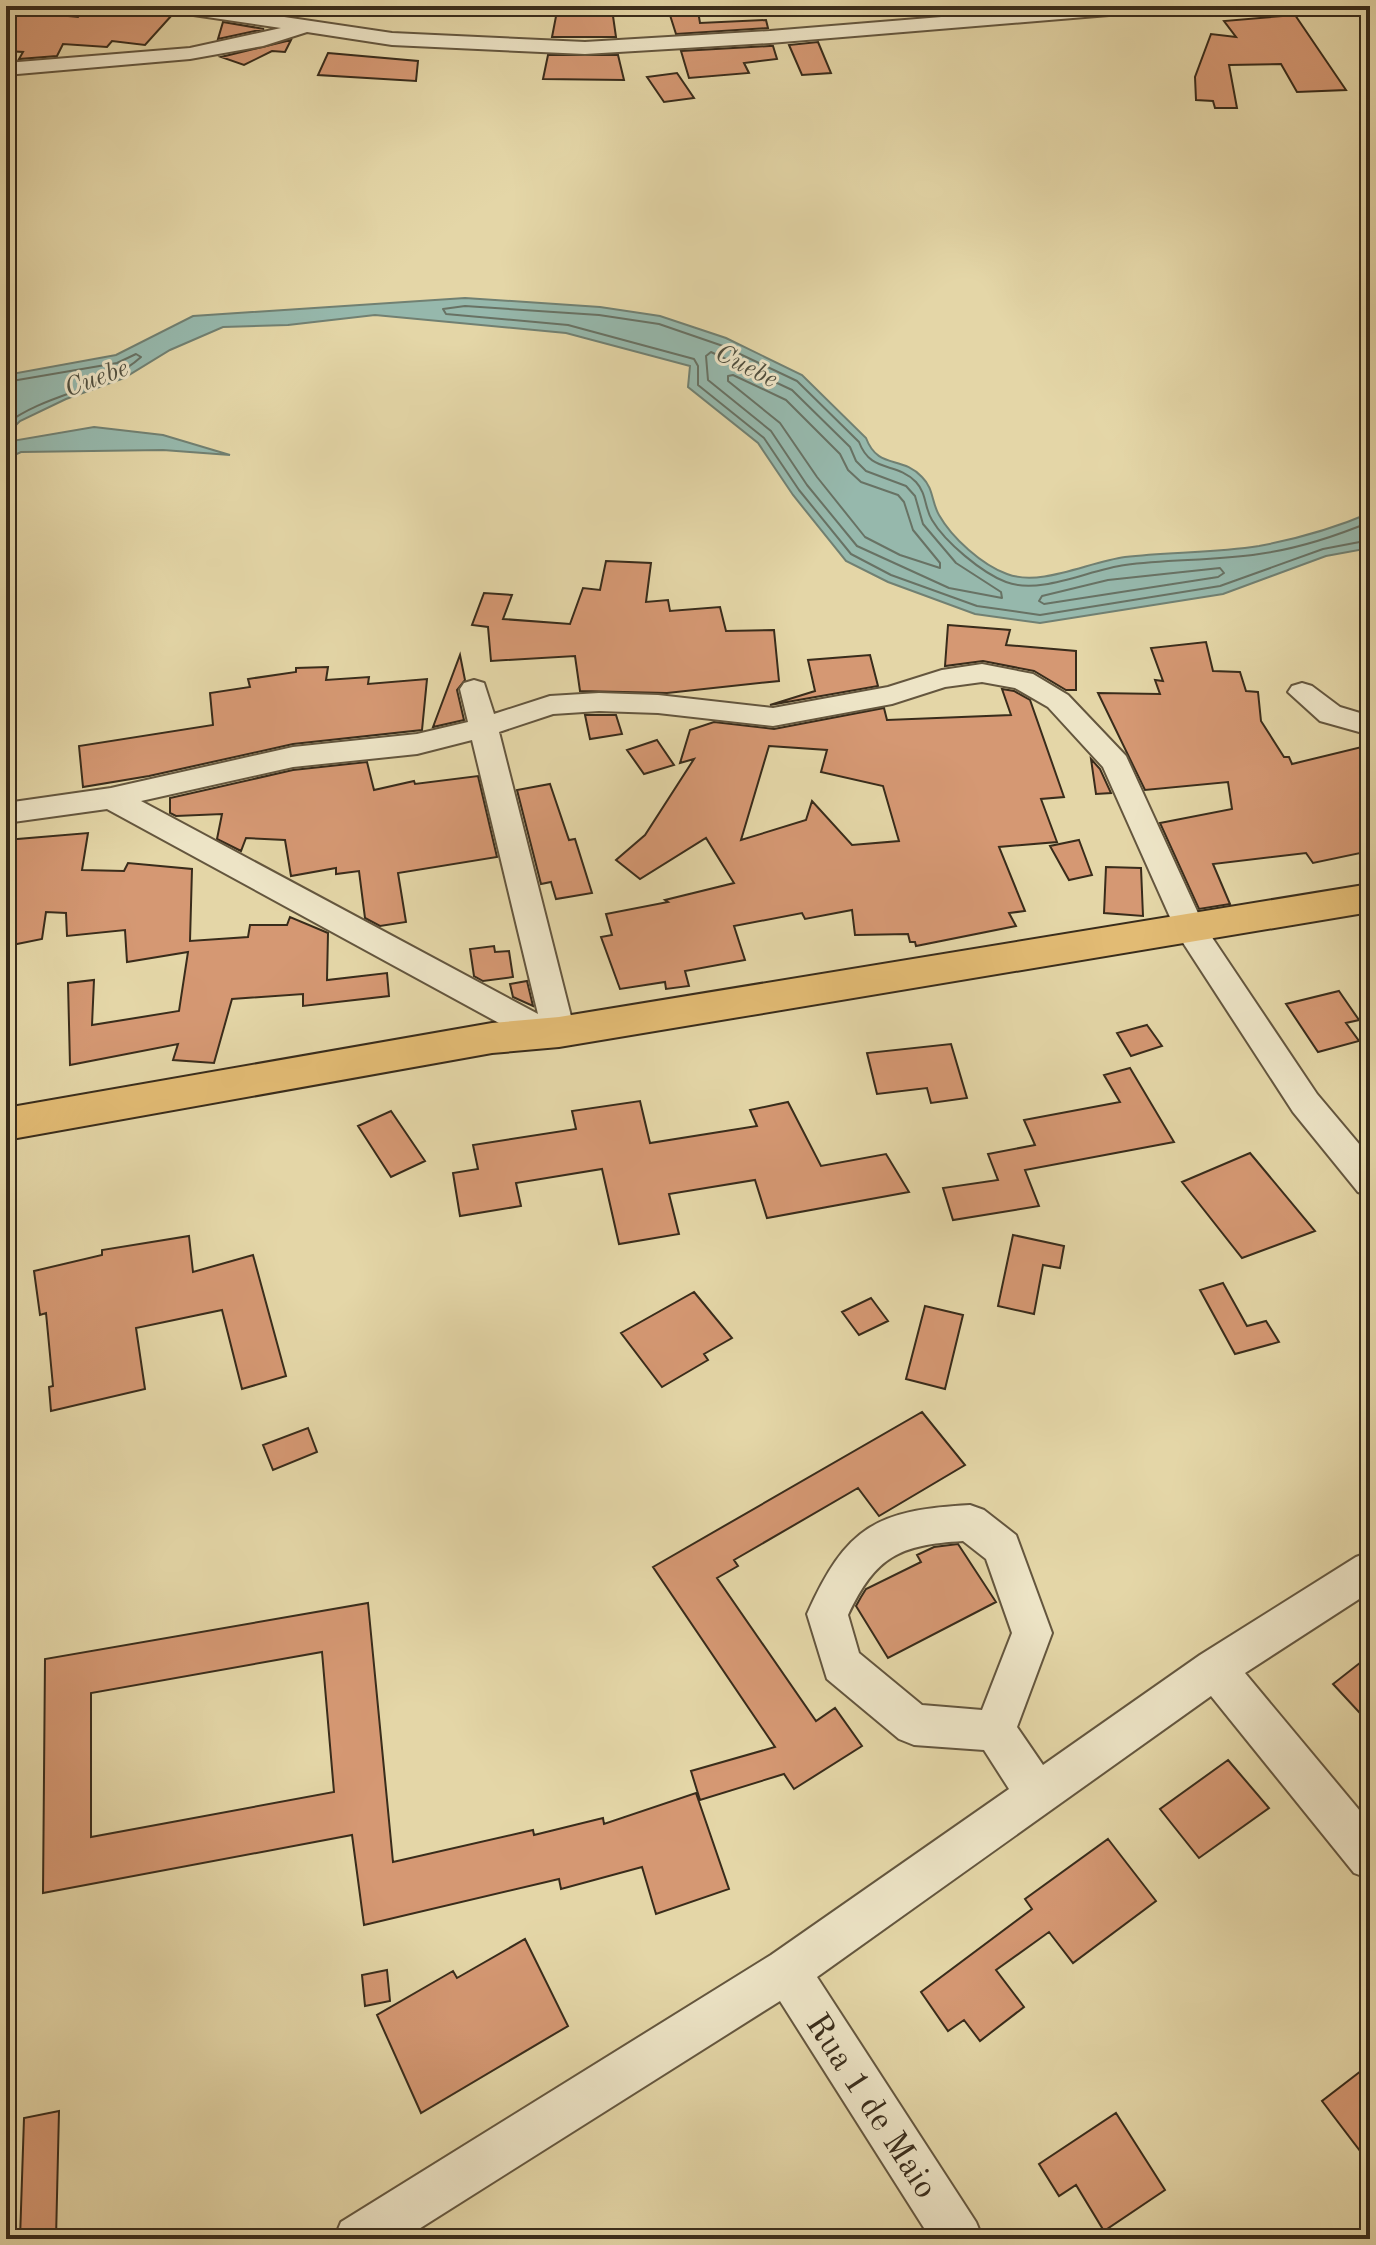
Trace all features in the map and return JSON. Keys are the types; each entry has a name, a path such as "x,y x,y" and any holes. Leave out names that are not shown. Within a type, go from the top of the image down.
{"main road":[{"path":"6,1124 492,1038 552,1032 1370,898"}],"street":[{"path":"173,6 392,39 585,48 958,14 1145,6"},
{"path":"6,69 174,57 236,48 307,26"},
{"path":"6,813 111,798 293,757 417,744 485,727 550,705 599,702 658,704 773,717 892,695 942,679 982,673 1023,680 1058,701 1116,763 1189,927 1305,1103 1370,1182"},
{"path":"474,689 552,1032"},
{"path":"1302,692 1330,714 1370,726"},
{"path":"111,798 552,1032"},
{"path":"970,1523 1002,1548 1032,1633 995,1731 914,1725 842,1665 827,1614 845,1576 883,1536 924,1525 970,1523"},
{"path":"358,2239 787,1971 1215,1669 1370,1570"},
{"path":"1215,1669 1370,1857"},
{"path":"995,1731 1038,1794"},
{"name":"Rua 1 de Maio","path":"787,1971 959,2239"}],"water":[{"name":"Cuebe","path":"465,298 600,307 660,316 726,338 802,375 866,438 877,454 914,470 922,477 929,486 939,515 952,533 968,550 1007,574 1035,578 1125,557 1259,546 1343,524 1370,513 1370,548 1326,556 1223,594 1040,623 975,614 888,582 846,561 793,495 758,443 688,387 690,366 566,333 375,315 288,325 223,327 170,350 124,378 66,399 20,421 6,435 6,375 116,355 193,316"},
{"path":"94,427 163,435 230,455 163,450 21,452 6,459 6,442"}],"building":[{"path":"558,6 612,9 616,37 552,37"},
{"path":"85,8 172,15 145,45 112,41 107,47 63,44 57,56 19,59 23,52 6,51 6,10 78,17"},
{"path":"698,11 700,23 766,20 768,28 676,34 669,12"},
{"path":"1295,15 1346,90 1297,92 1281,64 1229,65 1237,108 1215,108 1213,101 1196,100 1195,77 1211,34 1236,37 1224,21"},
{"path":"223,22 264,29 218,39"},
{"path":"291,40 285,52 272,51 244,65 221,57"},
{"path":"818,42 831,73 802,75 789,45"},
{"path":"773,46 777,59 744,63 749,73 689,78 681,51"},
{"path":"328,53 418,61 416,81 318,75"},
{"path":"548,55 618,55 624,80 543,79"},
{"path":"677,73 694,98 664,102 647,77"},
{"path":"606,561 651,563 646,602 668,600 670,611 720,607 726,631 774,630 779,681 667,693 580,691 575,656 491,661 488,627 472,625 484,593 512,595 503,619 570,624 583,588 600,590"},
{"path":"948,625 1010,630 1006,645 1076,651 1076,690 1066,690 1034,671 983,661 945,666"},
{"path":"1206,642 1213,671 1240,672 1246,691 1258,692 1261,721 1292,764 1370,745 1370,851 1313,863 1306,853 1213,864 1230,904 1199,909 1160,823 1232,809 1228,782 1145,790 1098,693 1160,694 1155,680 1163,681 1151,648"},
{"path":"460,655 465,680 457,690 464,720 433,727"},
{"path":"870,655 878,686 770,705 815,691 808,660"},
{"path":"328,667 326,680 369,677 368,684 427,679 422,730 293,744 149,776 83,787 79,746 213,725 210,693 250,687 248,679 296,672 296,668"},
{"path":"1002,689 1014,691 1030,700 1064,797 1041,799 1057,842 999,847 1025,911 1009,913 1016,926 916,946 915,942 910,942 908,934 855,935 852,910 805,919 802,913 734,926 745,960 685,971 689,986 666,989 665,982 620,989 601,937 612,935 606,914 668,902 665,900 734,883 706,838 640,879 616,860 645,835 694,759 680,763 690,730 714,722 774,729 884,708 887,720 1011,715","holes":["769,746 827,750 821,772 883,786 899,841 852,845 812,801 806,820 741,840"]},
{"path":"585,715 616,715 622,734 590,739"},
{"path":"657,740 674,765 644,774 627,750"},
{"path":"1091,759 1100,769 1111,793 1096,794"},
{"path":"367,762 374,790 414,781 415,784 478,776 497,857 398,873 406,922 380,926 365,918 359,871 336,874 336,868 291,876 285,840 246,838 241,851 217,839 222,814 176,816 170,813 170,798 293,770"},
{"path":"550,784 569,840 575,839 592,893 556,899 551,882 541,884 517,790"},
{"path":"88,833 82,870 124,871 128,863 192,869 190,941 248,937 250,925 287,925 290,917 328,933 327,980 387,973 389,996 303,1006 303,994 232,999 214,1063 173,1060 178,1044 70,1065 68,983 94,980 92,1025 179,1011 188,952 127,962 125,930 67,936 66,913 46,912 42,939 12,945 6,906 6,840"},
{"path":"1079,840 1092,875 1069,880 1050,846"},
{"path":"1106,867 1141,868 1143,916 1104,913"},
{"path":"494,946 495,952 509,951 513,977 483,981 474,976 470,949"},
{"path":"527,981 533,1006 513,997 510,984"},
{"path":"1339,991 1359,1020 1346,1023 1359,1041 1318,1052 1286,1004"},
{"path":"1147,1025 1162,1046 1131,1056 1117,1033"},
{"path":"951,1044 967,1098 931,1103 927,1088 877,1094 867,1053"},
{"path":"1130,1068 1174,1142 1025,1170 1039,1206 953,1220 943,1188 998,1180 988,1154 1035,1145 1024,1120 1120,1102 1104,1075"},
{"path":"640,1101 650,1143 757,1126 750,1110 788,1102 821,1166 886,1154 909,1192 767,1218 755,1180 669,1194 679,1234 619,1244 602,1169 516,1183 521,1206 460,1216 453,1173 478,1169 473,1145 576,1129 572,1111"},
{"path":"391,1111 425,1161 391,1177 358,1126"},
{"path":"1250,1153 1315,1231 1242,1258 1182,1182"},
{"path":"1013,1235 1064,1246 1060,1268 1043,1265 1034,1314 998,1306"},
{"path":"189,1236 193,1272 253,1255 286,1376 242,1389 222,1310 136,1328 145,1389 51,1411 49,1387 53,1386 46,1313 40,1315 34,1271 102,1255 102,1250"},
{"path":"1223,1283 1247,1326 1266,1321 1279,1342 1235,1354 1200,1290"},
{"path":"694,1292 732,1338 704,1354 708,1360 662,1387 621,1333"},
{"path":"871,1298 888,1321 859,1335 842,1312"},
{"path":"925,1306 963,1315 945,1389 906,1379"},
{"path":"922,1412 965,1465 879,1516 858,1488 734,1560 738,1566 717,1578 816,1721 835,1708 862,1746 794,1789 784,1774 700,1800 691,1771 775,1747 653,1567"},
{"path":"308,1428 317,1452 273,1470 263,1445"},
{"path":"958,1544 996,1602 888,1658 856,1606 861,1597 866,1589 921,1562 917,1555 934,1547"},
{"path":"368,1603 393,1862 533,1830 534,1835 603,1818 604,1824 696,1793 729,1889 656,1914 642,1867 561,1889 559,1879 364,1925 352,1835 43,1893 45,1659","holes":["322,1652 334,1792 91,1837 91,1693"]},
{"path":"1370,1655 1370,1724 1333,1684"},
{"path":"1228,1760 1269,1808 1199,1858 1160,1809"},
{"path":"1108,1839 1156,1901 1073,1963 1049,1932 996,1970 1024,2007 980,2041 964,2020 948,2031 921,1992 1032,1909 1025,1899"},
{"path":"525,1939 568,2026 421,2113 377,2015 453,1971 457,1978"},
{"path":"387,1970 390,2001 365,2006 362,1975"},
{"path":"1370,2064 1370,2164 1322,2101"},
{"path":"59,2111 56,2239 20,2239 24,2118"},
{"path":"1116,2113 1165,2190 1104,2231 1076,2185 1059,2196 1039,2164"}]}
